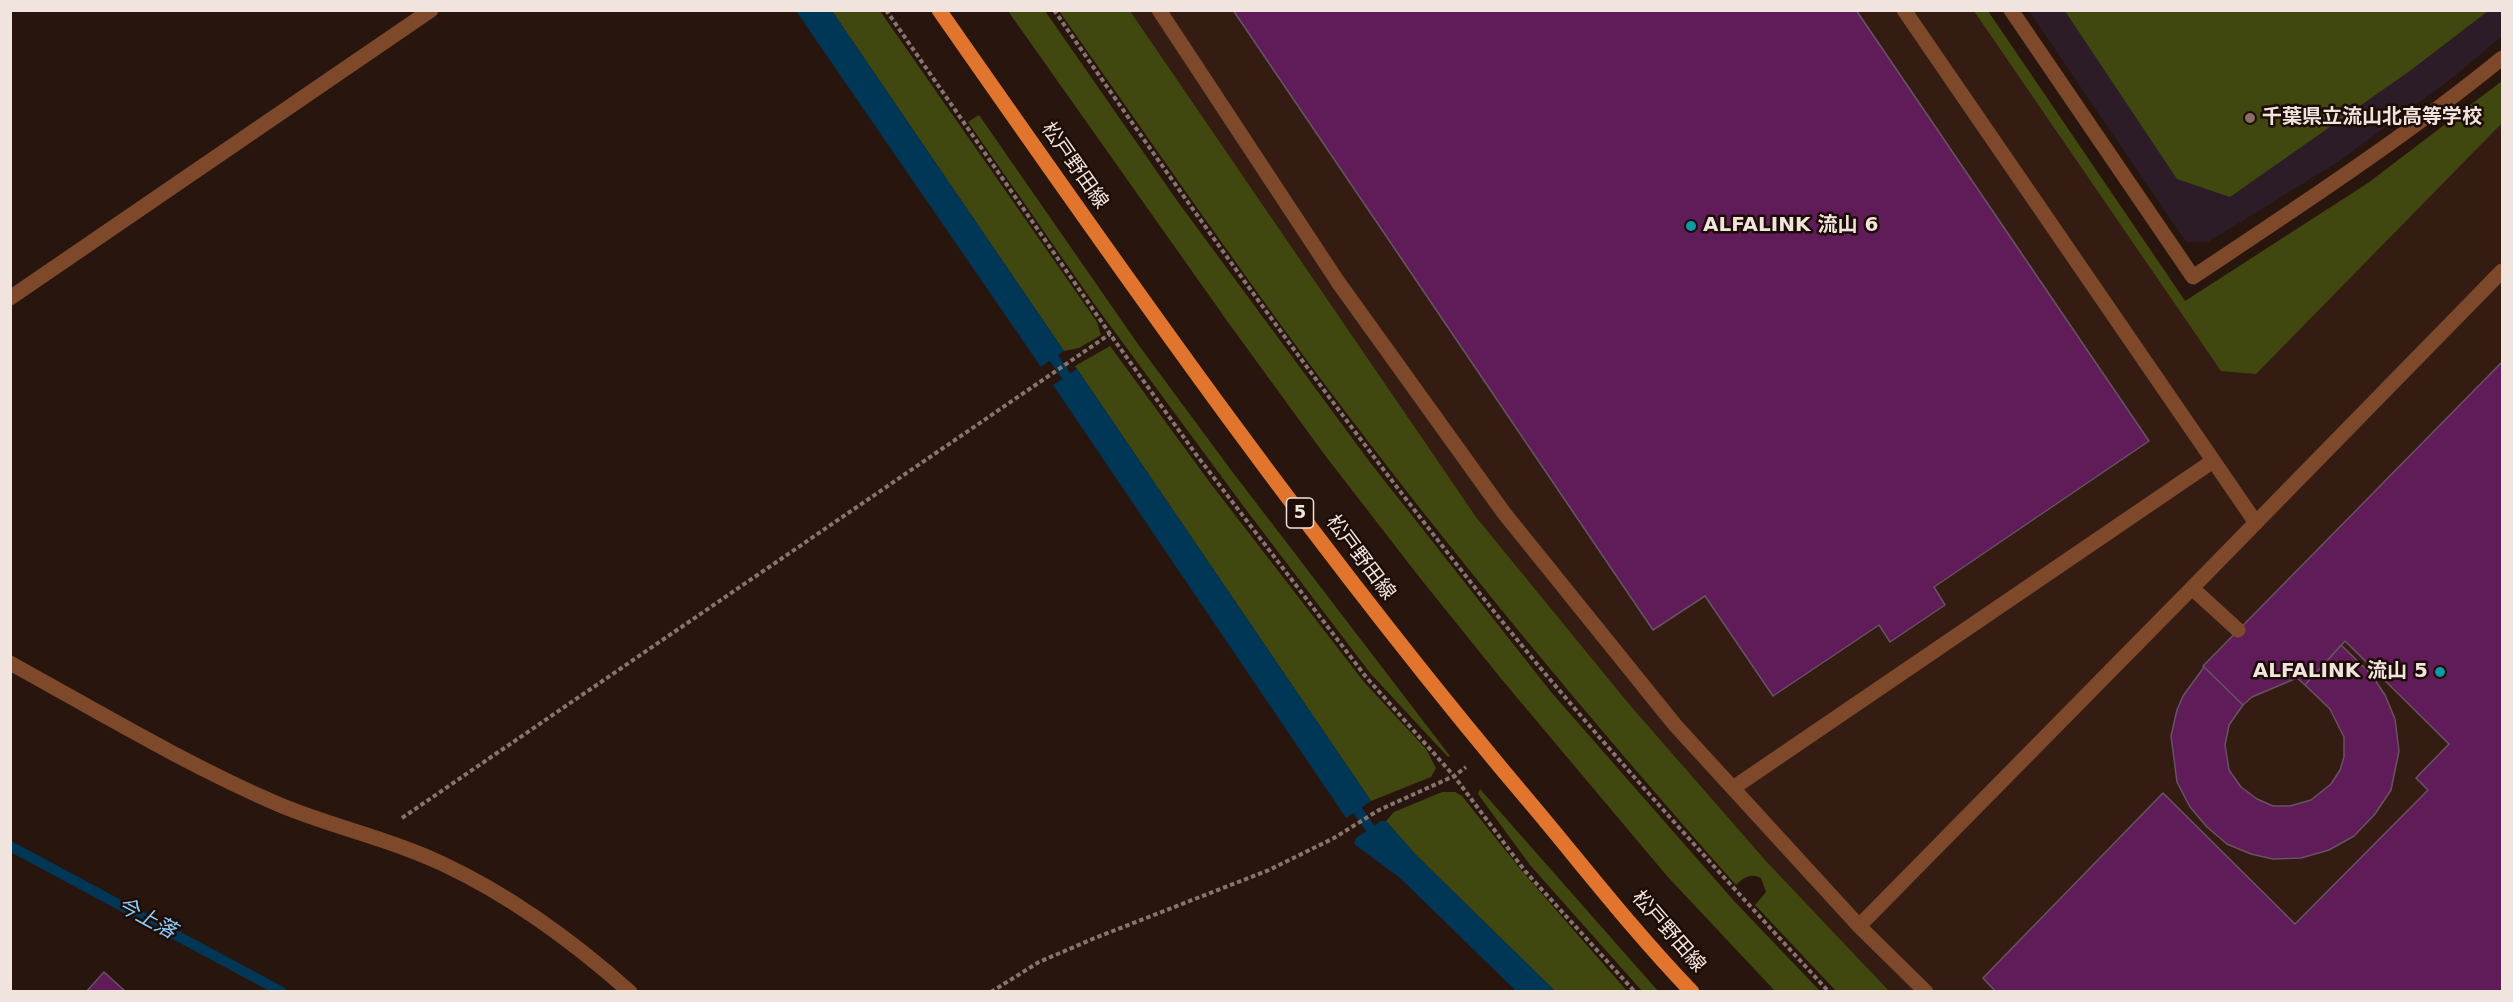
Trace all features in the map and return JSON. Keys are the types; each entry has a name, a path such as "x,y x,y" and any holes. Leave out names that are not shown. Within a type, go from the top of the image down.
{"main road":[{"name":"松戸野田線","path":"939,10 1181,352 1369,606 1486,752 1692,992"}],"street":[{"path":"10,298 431,10"},
{"path":"1159,10 1338,282 1504,513 1674,725 1859,927 1926,992"},
{"path":"1904,10 2256,523"},
{"path":"2011,10 2193,277 2447,104 2502,58"},
{"path":"1859,927 2502,271"},
{"path":"1733,788 2213,461"},
{"path":"2192,588 2238,630"},
{"path":"10,663 198,765 281,805 442,863 496,892 587,953 630,992"}],"path":[{"path":"886,10 1195,453 1366,677 1454,776 1525,872 1635,992"},
{"path":"1054,10 1211,237 1465,575 1548,677 1688,840 1829,992"},
{"path":"374,837 1110,334"},
{"path":"991,992 1039,963 1067,950 1269,870 1334,838 1379,810 1454,776 1486,752"}],"shaded area":[{"path":"1107,11 1988,11 2186,301 2368,183 2502,81 2502,991 1889,991 1766,861 1629,704 1476,517"},
{"name":"千葉県立流山北高等学校","path":"2029,11 2502,11 2502,36 2456,75 2338,162 2208,242 2186,242"}],"green space":[{"path":"832,11 880,11 1097,322 1101,335 1079,348 1064,351"},
{"path":"1008,11 1045,11 1178,202 1369,461 1551,692 1735,902 1820,991 1775,991 1667,876 1503,681 1324,454"},
{"path":"1059,11 1130,11 1476,517 1629,704 1766,861 1889,991 1836,991 1755,905 1766,892 1761,878 1748,877 1736,885 1575,699 1420,508 1320,378"},
{"path":"1974,11 1988,11 2185,301 2368,183 2502,81 2502,123 2256,374 2221,371"},
{"name":"千葉県立流山北高等学校","path":"2065,11 2488,11 2411,70 2230,197 2177,179"},
{"path":"979,115 1140,347 1450,756 1448,757 1370,673 1095,305 968,122"},
{"path":"1110,346 1211,484 1364,682 1426,749 1436,768 1431,777 1371,801 1075,366"},
{"path":"1480,789 1658,991 1642,991 1530,865 1478,794"},
{"path":"1442,792 1455,792 1462,796 1521,870 1627,991 1555,991 1416,855 1386,821 1394,812"}],"water":[{"path":"796,11 832,11 1064,351 1041,367"},
{"path":"1077,369 1371,801 1346,818 1053,385"},
{"path":"1381,821 1386,821 1416,855 1555,991 1516,991 1400,878 1354,844 1356,838"}],"building":[{"name":"ALFALINK 流山 6","path":"1233,10 1856,10 2149,441 1934,587 1945,605 1890,642 1879,625 1773,696 1705,596 1653,630"},
{"name":"ALFALINK 流山 5","path":"2502,362 2502,992 1996,992 1983,978 2163,793 2295,924 2428,790 2416,778 2449,744 2345,641 2305,685 2297,678 2252,697 2243,705 2203,666"},
{"path":"2341,645 2371,674 2385,695 2395,719 2399,751 2391,790 2375,814 2354,836 2329,850 2301,858 2273,859 2251,854 2227,844 2207,827 2190,807 2177,782 2171,736 2183,696 2204,667 2243,705 2229,725 2225,745 2229,770 2241,787 2257,799 2273,806 2290,806 2311,800 2331,784 2340,770 2344,757 2344,737 2330,709 2305,685"},
{"path":"104,972 126,992 86,992"}],"waterway":[{"path":"1046,347 1075,388"},
{"path":"1350,800 1378,839"},
{"name":"今上落","path":"10,846 282,992"}],"place":[{"name":"千葉県立流山北高等学校","path":"2250,118"},
{"name":"ALFALINK 流山 6","path":"1691,226"},
{"name":"ALFALINK 流山 5","path":"2440,672"}]}
